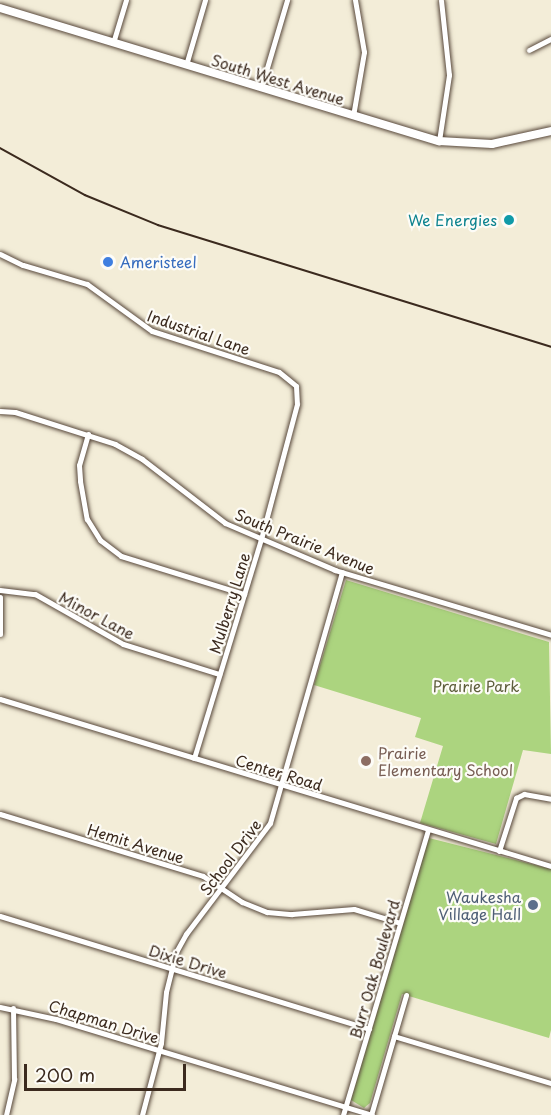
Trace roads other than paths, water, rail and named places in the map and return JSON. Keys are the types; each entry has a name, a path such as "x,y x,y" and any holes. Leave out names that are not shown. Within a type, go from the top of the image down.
{"street":[{"path":"113,43 126,0"},
{"path":"186,66 205,0"},
{"path":"261,88 287,0"},
{"path":"353,117 364,52 355,0"},
{"path":"439,141 449,75 441,0"},
{"name":"South West Avenue","path":"0,9 439,141 492,144 551,130"},
{"path":"529,50 551,39"},
{"name":"Industrial Lane","path":"0,254 23,266 87,284 152,331 279,372 295,385"},
{"name":"Mulberry Lane","path":"194,758 261,539 297,404 295,385"},
{"name":"South Prairie Avenue","path":"0,411 15,412 88,434 129,451 214,516 261,539 342,572 551,635"},
{"path":"88,434 81,457 80,481 87,519 100,540 121,556 244,594"},
{"name":"School Drive","path":"142,1115 159,1050 171,969 186,934 265,833 283,786 342,572"},
{"name":"Minor Lane","path":"0,590 27,591 123,644 219,674"},
{"path":"0,597 0,634"},
{"name":"Center Road","path":"0,699 551,866"},
{"path":"499,851 516,798 528,794 551,799"},
{"name":"Hemit Avenue","path":"0,813 203,876 242,902 267,912 292,914 354,909 400,922"},
{"name":"Burr Oak Boulevard","path":"343,1115 428,830"},
{"name":"Dixie Drive","path":"0,916 369,1029"},
{"path":"372,1115 406,996"},
{"name":"Chapman Drive","path":"0,1006 159,1050 372,1115"},
{"path":"6,1115 14,1079 13,1008"},
{"path":"394,1036 551,1083"}],"railway":[{"path":"0,148 85,195 158,225 551,347"}],"place":[{"name":"We Energies","path":"509,220"},
{"name":"Ameristeel","path":"108,262"},
{"name":"Prairie Elementary School","path":"366,761"},
{"name":"Waukesha Village Hall","path":"533,905"}],"park label":[{"name":"Prairie Park","path":"476,686"}]}
